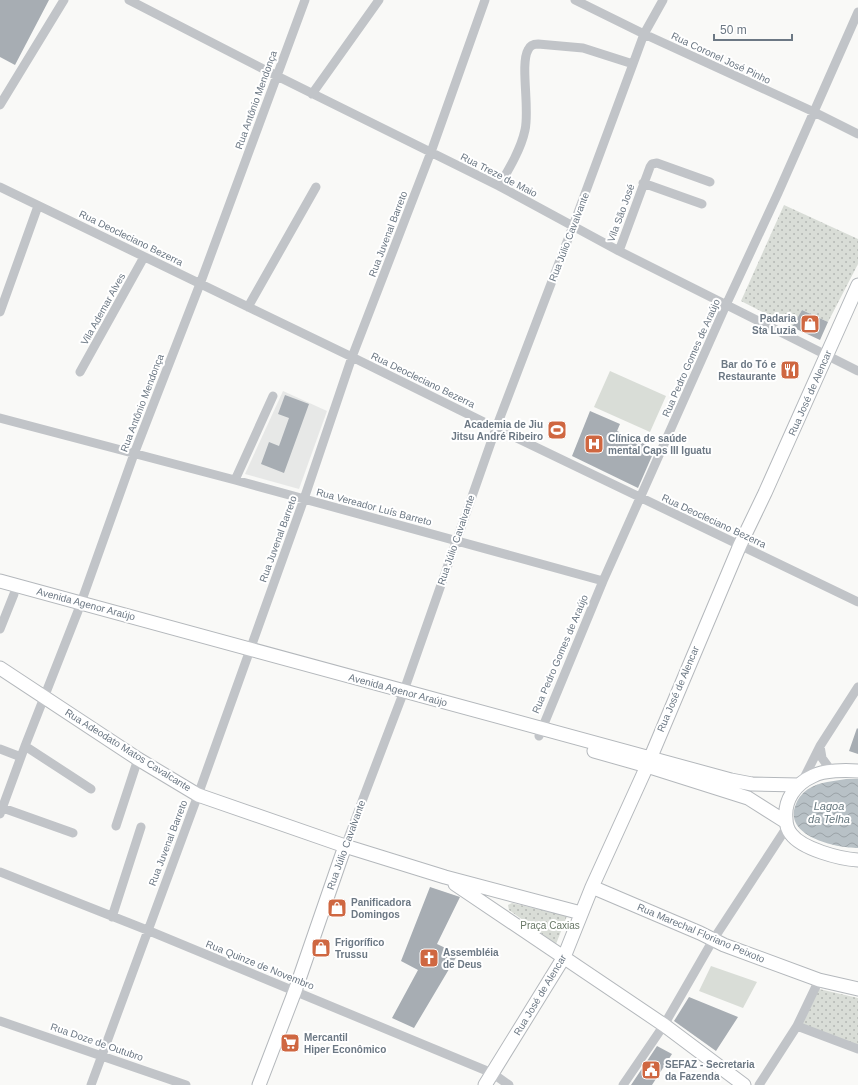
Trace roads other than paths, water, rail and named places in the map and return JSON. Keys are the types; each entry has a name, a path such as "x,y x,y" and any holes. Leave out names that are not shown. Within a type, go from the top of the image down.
{"main road":[{"name":"Rua José de Alencar","path":"485,1085 564,956 592,887 648,761 740,545 858,285"},
{"name":"Avenida Agenor Araújo","path":"0,581 79,607 648,761 752,784 800,784 813,775 832,772 858,771"},
{"name":"Avenida Agenor Araújo","path":"0,590 79,607"},
{"name":"Rua Adeodato Matos Cavalcante","path":"0,668 138,759 198,794 345,846 446,877 581,913"},
{"name":"Avenida Agenor Araújo","path":"648,761 748,798 787,824 791,834 811,848 830,856 858,860"},
{"path":"787,824 785,810 792,792 800,784"},
{"name":"Rua Júlio Cavalvante","path":"259,1085 295,991 345,846"},
{"name":"Rua Adeodato Matos Cavalcante","path":"446,877 664,1025 744,1085"},
{"name":"Rua Marechal Floriano Peixoto","path":"592,887 713,940 819,980 858,989"}],"street":[{"path":"0,105 64,0"},
{"name":"Rua Treze de Maio","path":"129,0 312,94 499,186 619,251 858,371"},
{"name":"Rua Antônio Mendonça","path":"1,809 79,607 134,454 200,284 305,0"},
{"path":"312,94 379,0"},
{"name":"Rua Juvenal Barreto","path":"90,1085 198,794 304,499 352,357 431,152 485,0"},
{"name":"Rua Coronel José Pinho","path":"575,0 644,34 814,112 858,134"},
{"name":"Rua Júlio Cavalvante","path":"345,846 403,695 496,428 644,34 663,0"},
{"name":"Rua Pedro Gomes de Araújo","path":"540,732 603,581 858,12"},
{"path":"499,186 523,138 526,127 528,111 525,68 526,55 529,47 538,44 583,48 633,64"},
{"name":"Vila São José","path":"619,251 643,183 652,164 657,163 710,182"},
{"name":"Vila São José","path":"643,183 702,204"},
{"name":"Rua Deocleciano Bezerra","path":"0,187 858,602"},
{"path":"248,308 316,187"},
{"path":"0,312 38,206"},
{"name":"Vila Ademar Alves","path":"80,372 144,257"},
{"path":"235,480 273,396"},
{"name":"Rua Vereador Luís Barreto","path":"0,418 235,480 603,581"},
{"path":"0,629 14,594"},
{"path":"800,784 820,746 858,687"},
{"path":"25,746 91,788"},
{"path":"820,746 822,758 832,772"},
{"path":"0,749 21,757"},
{"path":"116,826 138,759"},
{"path":"1,809 73,833"},
{"path":"623,1085 664,1025 713,940 787,824"},
{"path":"112,917 141,827"},
{"name":"Rua Quinze de Novembro","path":"0,872 147,930 492,1073 509,1085"},
{"path":"759,1085 797,1026 819,980"},
{"name":"Rua Doze de Outubro","path":"0,1021 186,1085"},
{"path":"797,1026 858,1049"}],"water":[{"name":"Lagoa da Telha","path":"846,779 858,779 858,848 837,846 814,838 804,832 797,824 794,815 798,799 808,789 823,783"}],"place":[{"name":"Padaria Sta Luzia","path":"810,324"},
{"name":"Bar do Tó e Restaurante","path":"790,370"},
{"name":"Academia de Jiu Jitsu André Ribeiro","path":"557,430"},
{"name":"Clínica de saúde mental Caps III Iguatu","path":"594,444"},
{"name":"Panificadora Domingos","path":"337,908"},
{"name":"Frigorífico Trussu","path":"321,948"},
{"name":"Assembléia de Deus","path":"429,958"},
{"name":"Mercantil Hiper Econômico","path":"290,1043"},
{"name":"SEFAZ - Secretaria da Fazenda","path":"651,1070"}],"park label":[{"name":"Praça Caxias","path":"550,925"}]}
